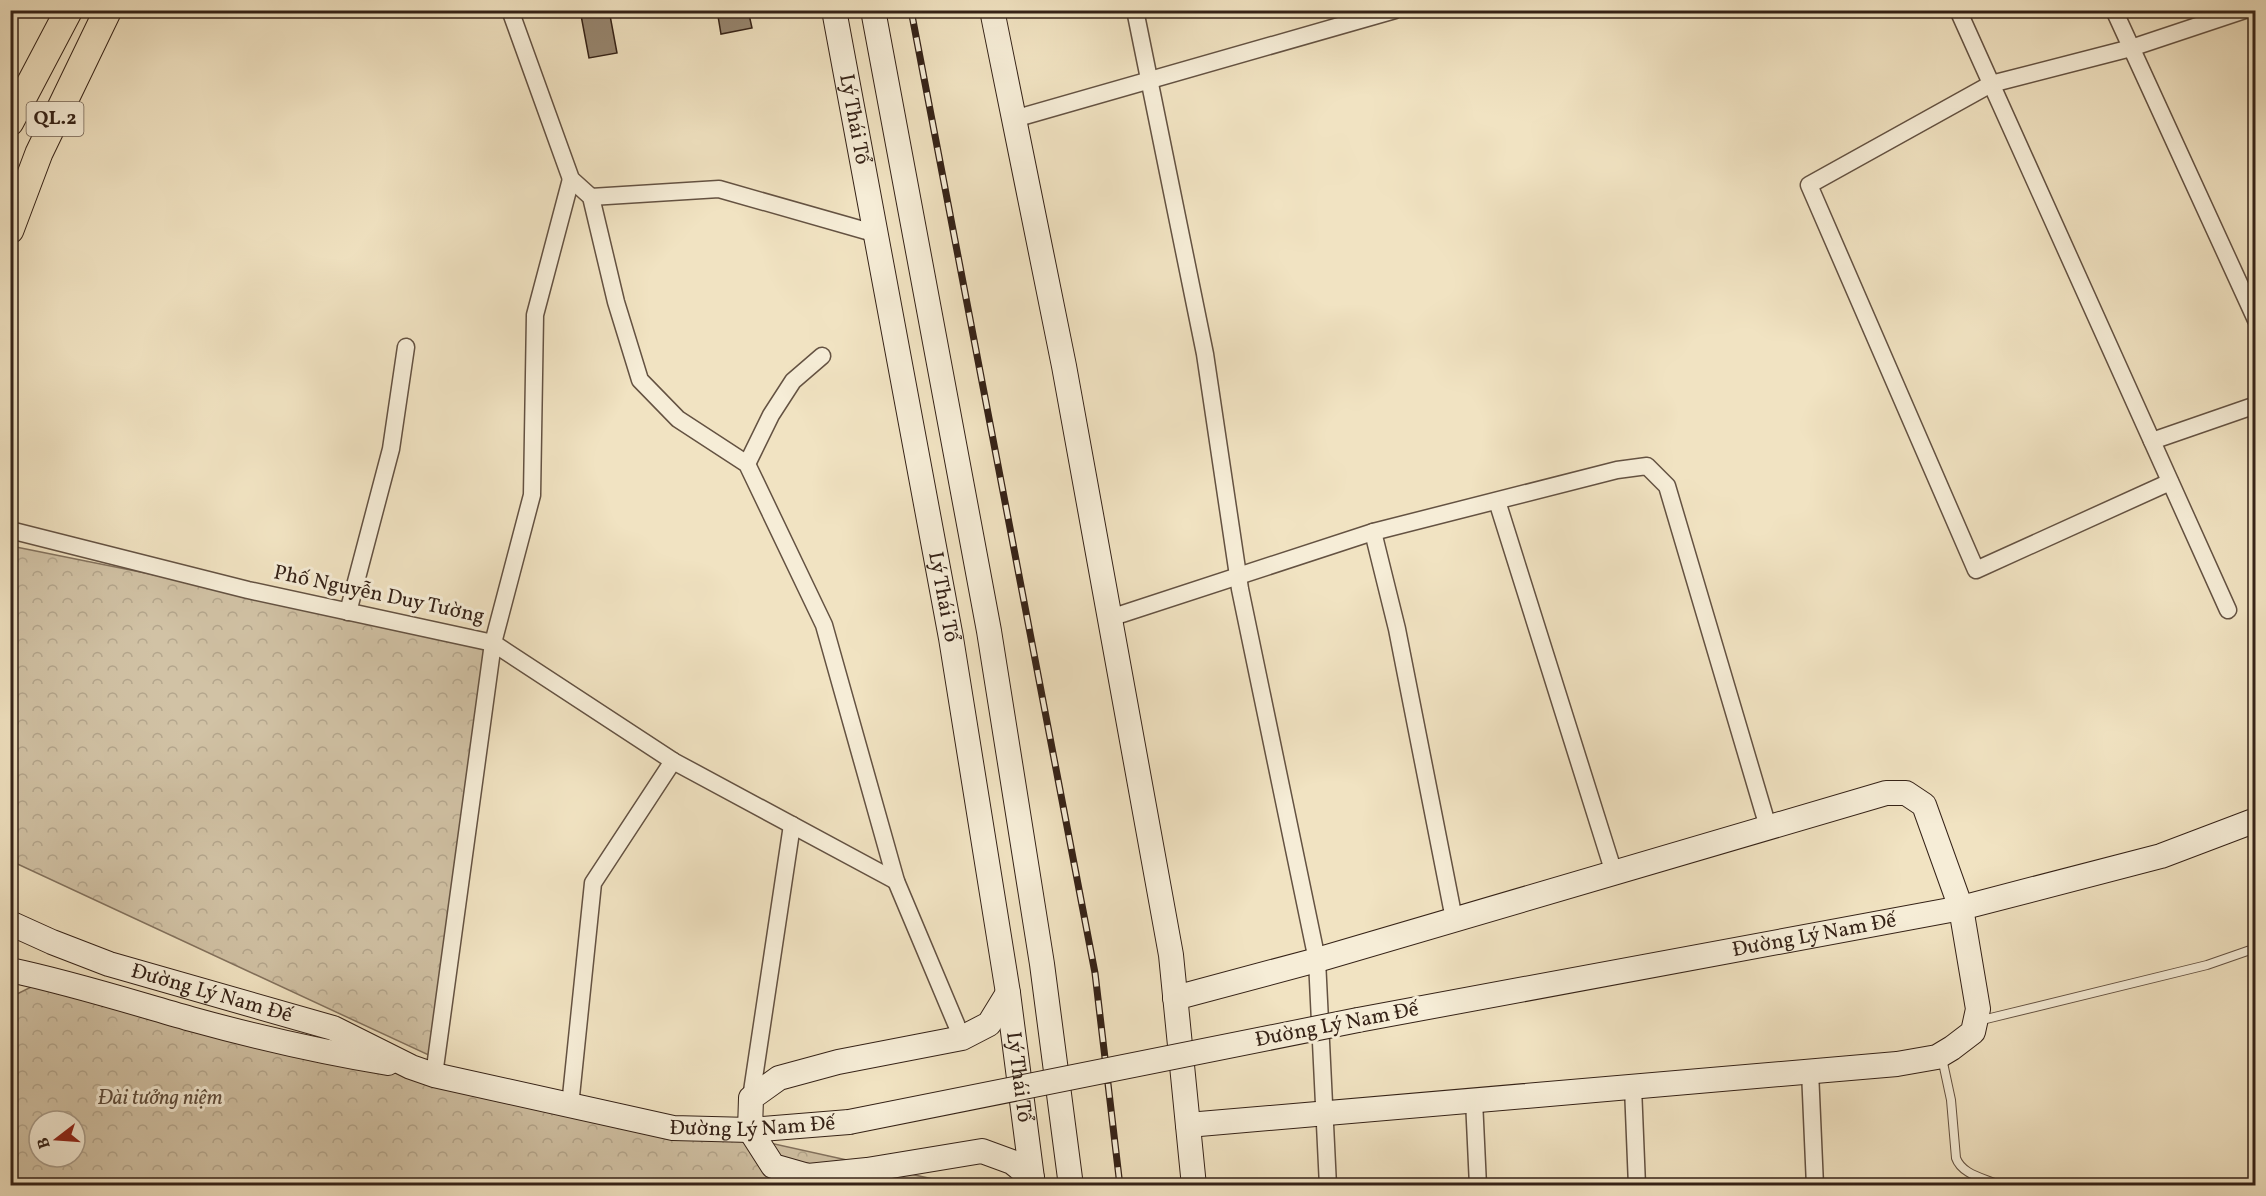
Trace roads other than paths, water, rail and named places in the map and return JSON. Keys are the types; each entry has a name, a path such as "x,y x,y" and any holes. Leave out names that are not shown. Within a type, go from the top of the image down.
{"main road":[{"name":"QL.2","path":"10,122 69,10"},
{"name":"QL.2","path":"10,230 39,153 108,10"}],"street":[{"path":"510,10 571,179 591,196 616,302 640,380 678,419 747,464 824,625 896,881 962,1038"},
{"name":"Lý Thái Tổ","path":"834,10 951,638 1008,993 1033,1182"},
{"name":"Lý Thái Tổ","path":"873,10 989,631 1028,875 1071,1185"},
{"path":"992,10 1064,366 1171,955 1194,1185"},
{"path":"1135,10 1205,354 1238,575 1317,960 1328,1185"},
{"path":"1014,119 1395,10"},
{"path":"1958,10 2228,610"},
{"path":"2114,10 2256,320"},
{"path":"2170,482 1976,570 1809,185 1991,84 2131,48 2245,10"},
{"path":"434,1075 493,643 532,495 535,315 571,179"},
{"path":"591,196 719,189 877,234"},
{"path":"348,612 391,449 406,347"},
{"path":"747,464 786,390 822,356"},
{"path":"2152,441 2256,405"},
{"path":"1110,618 1373,532 1617,470 1647,466 1667,486 1768,827"},
{"path":"1497,501 1614,873"},
{"name":"Phố Nguyễn Duy Tường","path":"10,531 248,590 493,643 674,761 896,881"},
{"path":"1373,532 1397,629 1454,919"},
{"path":"570,1106 593,884 674,761"},
{"path":"1175,998 1317,960 1886,793 1906,793 1924,806 1961,908 1978,1009 1973,1032 1937,1057 1897,1064 1188,1125"},
{"name":"Đường Lý Nam Đế","path":"10,923 109,964 333,1028 411,1067 434,1075 673,1128 750,1130 849,1122 1358,1020 1961,908 2161,856 2256,820"},
{"path":"792,825 751,1098 750,1130 772,1166 807,1176 867,1170 982,1150 1012,1162 1033,1182"},
{"path":"990,882 1028,875"},
{"name":"Đường Lý Nam Đế","path":"10,970 55,980 315,1051 411,1067"},
{"path":"751,1098 779,1078 838,1062 962,1038 989,1024 1008,993"},
{"path":"1810,1071 1815,1185"},
{"path":"1632,1087 1637,1185"},
{"path":"1473,1100 1478,1185"}],"lane":[{"path":"1975,1022 2207,965 2256,948"},
{"path":"1941,1054 1951,1100 1956,1158 1959,1166 2001,1185"}],"railway":[{"path":"911,10 1095,973 1120,1186"}],"park label":[{"name":"Đài tưởng niệm","path":"160,1098"}]}
